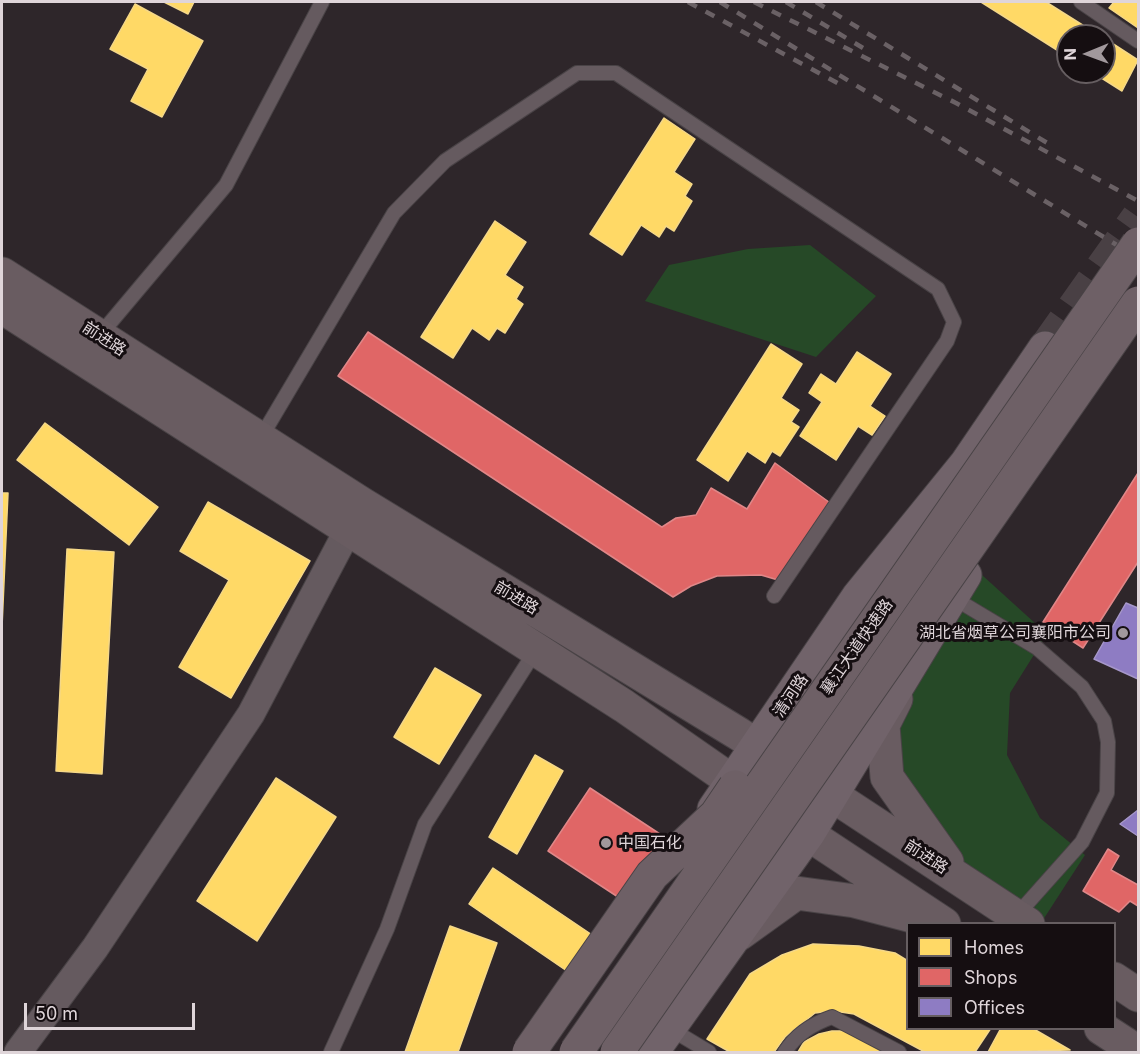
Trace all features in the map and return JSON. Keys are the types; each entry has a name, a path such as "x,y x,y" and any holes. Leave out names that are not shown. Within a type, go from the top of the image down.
{"highway":[{"name":"襄江大道快速路","path":"576,1053 1138,244"},
{"name":"襄江大道快速路","path":"617,1053 1138,303"},
{"path":"529,1053 652,875 716,815 861,605 966,491"}],"main road":[{"name":"清河路","path":"546,1053 858,597 966,464 1045,348"},
{"path":"661,1040 808,834 971,565 1098,383"}],"street":[{"name":"前进路","path":"2,274 260,439 355,517 537,650 624,706 808,834 940,922"},
{"name":"前进路","path":"2,307 355,517 757,746 1022,920"},
{"path":"18,1053 95,948 251,714 355,517"},
{"path":"918,653 884,725 887,777 959,878"},
{"path":"730,941 796,893 855,901 935,922"},
{"path":"1116,981 1138,995"},
{"path":"1103,1030 1138,1052"}],"lane":[{"path":"99,336 226,185 322,2"},
{"path":"1081,2 1138,41"},
{"path":"260,439 394,213 445,161 578,73 616,73 938,289 954,322 947,340 774,596"},
{"path":"952,597 1037,648 1082,687 1104,721 1107,793 1082,842 1022,920"},
{"path":"331,1053 387,929 424,824 461,771 537,650"},
{"path":"785,1053 790,1044 812,1024 832,1017 899,1053"},
{"path":"661,1040 709,1053"}],"green space":[{"path":"810,245 876,296 816,357 645,301 669,265 748,249"},
{"path":"971,565 1047,634 1010,693 1007,755 1040,818 1085,855 1042,922 959,878 887,777 919,653"}],"building: Homes":[{"path":"164,2 194,2 188,14"},
{"path":"981,2 1046,2 1081,24 1056,24 1056,49"},
{"path":"1114,2 1138,2 1138,28 1109,8"},
{"path":"135,4 203,41 162,117 131,101 148,69 110,49"},
{"path":"1116,46 1138,60 1122,91 1111,84 1116,84"},
{"path":"664,118 695,139 674,172 692,184 685,196 692,201 674,231 666,226 659,237 641,225 622,255 590,234"},
{"path":"495,221 526,242 505,275 523,287 516,299 523,304 505,333 497,328 489,340 472,328 453,358 421,337"},
{"path":"771,344 802,364 781,398 799,410 791,422 799,427 780,456 772,451 765,463 747,451 728,481 697,460"},
{"path":"857,352 891,374 870,406 885,416 872,435 858,426 836,460 800,436 822,402 809,393 821,374 836,384"},
{"path":"45,423 158,507 129,545 17,460"},
{"path":"2,493 8,493 2,627"},
{"path":"208,502 310,561 231,698 179,667 229,580 180,551"},
{"path":"67,549 114,552 102,774 56,771"},
{"path":"435,668 481,695 439,764 394,737"},
{"path":"535,755 563,771 517,854 489,837"},
{"path":"276,778 336,817 257,941 197,901"},
{"path":"493,868 607,945 583,982 469,904"},
{"path":"450,926 497,943 458,1052 405,1052"},
{"path":"813,944 859,946 895,953 906,960 906,1030 990,1030 975,1052 925,1052 854,1014 834,1011 815,1013 785,1037 774,1052 730,1052 707,1039 750,974 782,955"},
{"path":"1000,1030 1035,1030 1070,1050 988,1052"},
{"path":"849,1031 885,1052 798,1052 804,1042 819,1034"}],"building: Shops":[{"path":"368,332 662,527 676,518 696,515 711,488 747,509 775,463 833,505 778,580 761,575 717,576 691,586 673,597 338,376"},
{"path":"1138,473 1138,562 1083,648 1043,622"},
{"name":"中国石化","path":"590,788 663,836 621,899 548,851"},
{"path":"1108,849 1119,856 1111,870 1138,885 1138,906 1130,901 1119,912 1083,891"}],"building: Offices":[{"name":"湖北省烟草公司襄阳市公司","path":"1126,603 1138,608 1138,679 1094,659"},
{"path":"1138,810 1138,836 1120,824"}],"tunnel":[{"path":"1045,348 1138,217"}],"railway":[{"path":"688,2 841,85"},
{"path":"720,2 1138,258"},
{"path":"754,2 956,103 1138,201"},
{"path":"786,2 863,48"},
{"path":"816,2 1049,144"}],"place":[{"name":"湖北省烟草公司襄阳市公司","path":"1123,633"},
{"name":"中国石化","path":"606,843"}]}
